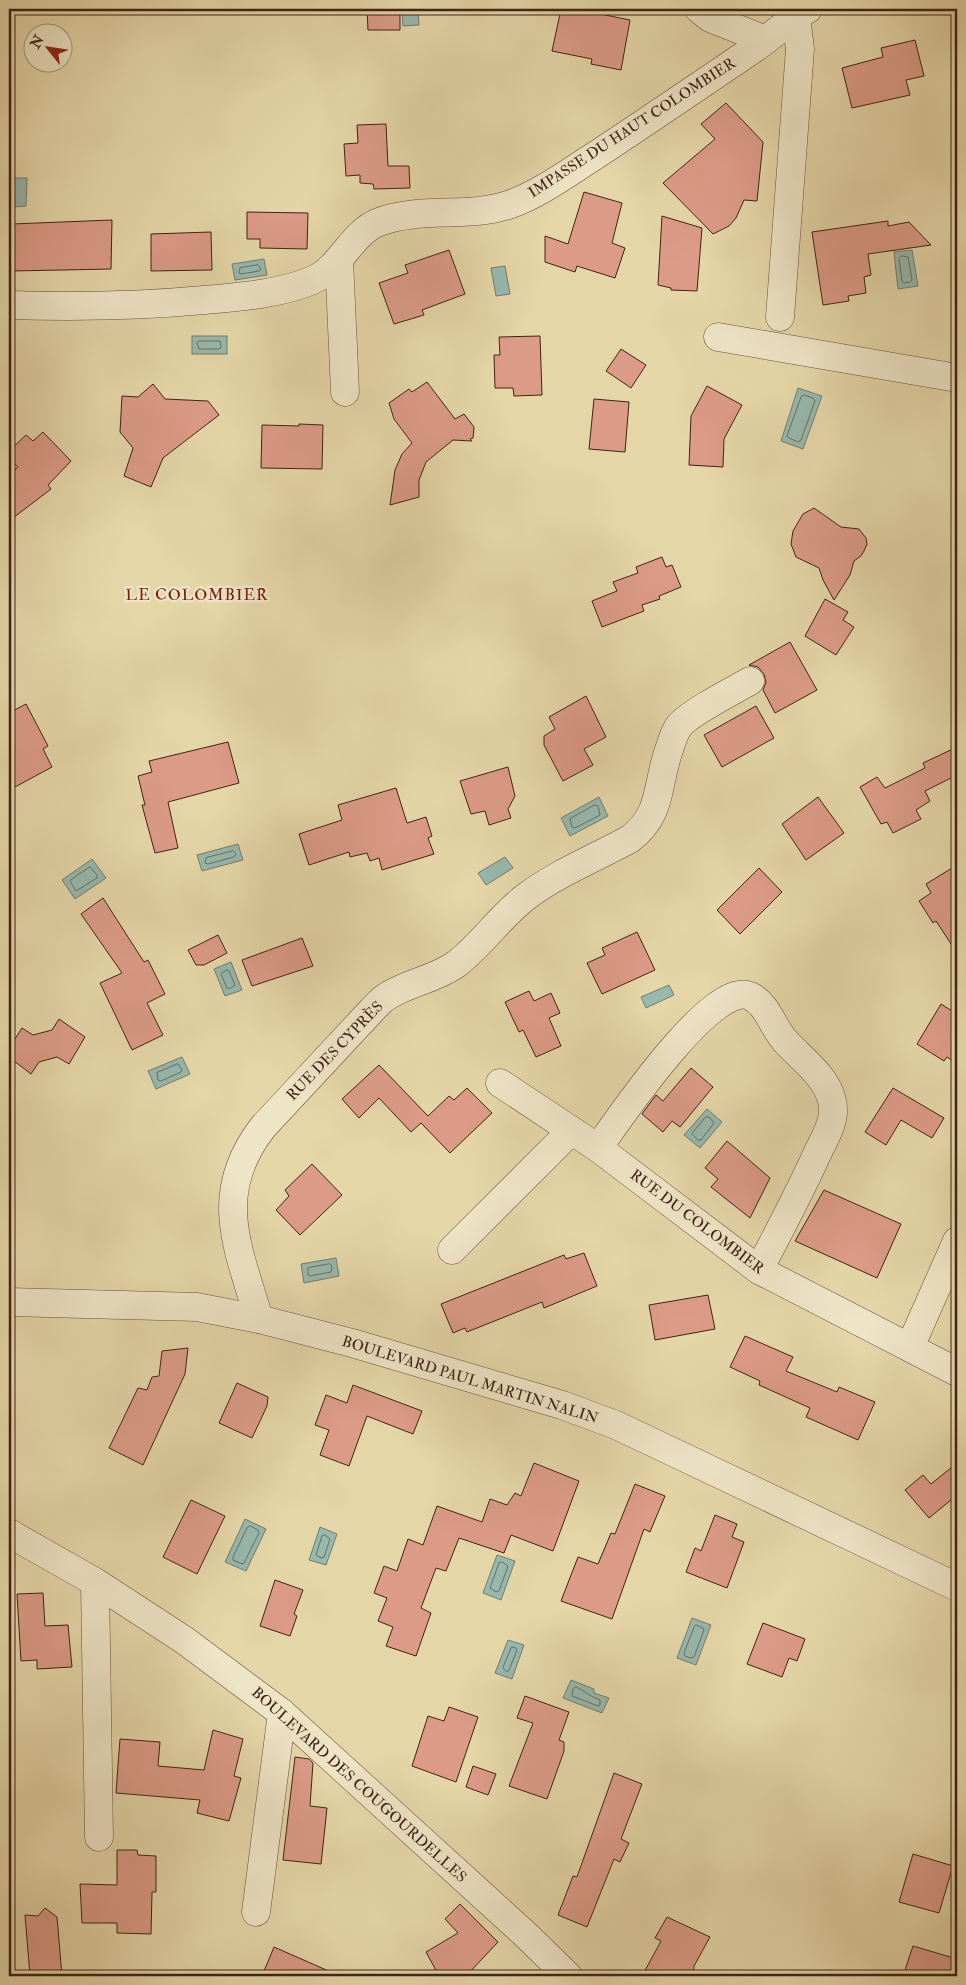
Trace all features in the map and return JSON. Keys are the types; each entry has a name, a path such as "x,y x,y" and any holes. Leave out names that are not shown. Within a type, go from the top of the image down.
{"street":[{"path":"699,9 710,18 766,40"},
{"path":"780,317 802,12"},
{"name":"IMPASSE DU HAUT COLOMBIER","path":"9,305 101,306 163,304 247,296 312,281 324,275 359,236 380,222 425,213 497,208 525,198 613,144 766,40 802,12"},
{"path":"339,260 345,392"},
{"path":"718,337 957,378"},
{"name":"RUE DES CYPRÈS","path":"259,1319 233,1224 232,1204 235,1182 240,1162 250,1143 386,997 423,982 453,966 467,956 527,896 630,839 641,831 654,811 667,753 679,726 750,681"},
{"path":"598,1148 678,1041 717,1005 735,995 749,995 759,1001 782,1038 822,1079 828,1088 832,1100 833,1114 806,1179 759,1270"},
{"name":"RUE DU COLOMBIER","path":"500,1083 598,1148 759,1270 957,1372"},
{"path":"452,1250 571,1131"},
{"path":"910,1347 957,1241"},
{"name":"BOULEVARD PAUL MARTIN NALIN","path":"9,1302 197,1307 259,1319 362,1346 590,1414 957,1587"},
{"name":"BOULEVARD DES COUGOURDELLES","path":"9,1533 95,1582 184,1640 282,1713 526,1935 568,1976"},
{"path":"95,1582 99,1837"},
{"path":"256,1912 282,1713"}],"water":[{"path":"402,9 418,9 419,25 403,26"},
{"path":"13,178 27,178 26,206 13,207"},
{"path":"912,250 918,286 898,289 894,252"},
{"path":"264,259 267,275 235,280 232,264"},
{"path":"505,266 510,294 496,296 491,268"},
{"path":"192,336 227,336 227,354 192,354"},
{"path":"798,388 822,396 803,449 781,441"},
{"path":"599,797 608,816 570,836 561,818"},
{"path":"238,844 243,860 202,871 197,855"},
{"path":"505,857 513,868 486,885 478,873"},
{"path":"92,859 106,878 75,899 62,880"},
{"path":"231,962 242,990 225,996 214,969"},
{"path":"669,985 674,995 646,1008 641,997"},
{"path":"182,1057 190,1074 156,1089 148,1071"},
{"path":"707,1109 722,1122 700,1148 684,1135"},
{"path":"336,1258 339,1276 304,1283 301,1264"},
{"path":"245,1519 266,1529 246,1571 225,1562"},
{"path":"320,1527 337,1534 326,1565 309,1560"},
{"path":"497,1555 515,1561 501,1600 483,1593"},
{"path":"692,1618 711,1625 696,1665 677,1658"},
{"path":"508,1640 524,1645 512,1679 495,1673"},
{"path":"571,1680 594,1689 594,1693 609,1698 602,1713 563,1698"}],"building":[{"path":"367,9 400,9 400,30 368,30"},
{"path":"561,9 576,9 630,20 621,70 591,64 592,59 552,51"},
{"path":"915,40 924,76 906,80 910,95 852,108 842,68 883,57 881,48"},
{"path":"726,103 763,142 757,201 744,200 736,218 729,226 713,234 663,183 715,139 701,124"},
{"path":"386,124 388,166 409,166 410,188 374,189 373,184 360,183 360,175 346,176 344,144 358,143 357,125"},
{"path":"584,192 622,203 612,243 625,248 615,278 577,266 575,272 545,262 545,236 568,244"},
{"path":"247,212 308,213 307,249 260,248 260,239 247,239"},
{"path":"662,216 702,228 697,291 671,290 671,288 658,285"},
{"path":"112,220 111,269 11,271 12,224"},
{"path":"888,221 888,226 909,222 931,245 868,254 871,275 864,277 866,293 848,296 849,301 823,305 812,232"},
{"path":"211,232 212,270 151,271 151,234"},
{"path":"449,250 465,294 422,310 424,315 394,324 379,283 408,273 405,265"},
{"path":"540,336 542,395 514,396 513,388 495,388 494,355 500,355 499,337"},
{"path":"621,349 646,365 631,388 606,371"},
{"path":"427,382 455,419 464,414 474,427 473,438 470,439 472,441 453,440 426,462 419,480 419,497 390,505 395,470 402,454 412,443 394,419 389,403 409,389 412,392"},
{"path":"153,384 165,399 208,401 219,415 163,458 151,487 124,476 133,448 120,432 122,396 138,397"},
{"path":"707,386 742,405 724,439 723,467 689,465 691,416"},
{"path":"594,399 629,402 625,452 589,449"},
{"path":"299,424 323,425 322,469 261,468 262,425 299,426"},
{"path":"43,432 71,461 48,485 51,489 9,521 9,475 18,467 9,458 9,451 26,435 33,441"},
{"path":"814,508 841,527 859,529 866,538 867,544 864,551 854,561 850,575 834,600 819,568 796,557 791,544 793,531 803,514"},
{"path":"662,557 666,567 672,565 681,587 659,596 660,599 642,605 644,611 602,627 592,601 617,591 613,582 638,573 636,567"},
{"path":"825,599 848,612 843,620 854,627 836,655 805,636"},
{"path":"790,642 817,690 775,713 763,690 766,682 764,674 758,667 749,665"},
{"path":"586,696 606,737 584,749 593,765 563,781 544,745 544,736 555,729 549,717"},
{"path":"26,704 48,746 43,749 52,767 15,787 9,775 9,713"},
{"path":"756,706 774,738 722,767 704,735"},
{"path":"228,742 239,783 168,802 178,848 155,853 142,805 145,805 138,776 152,772 149,761"},
{"path":"957,747 957,775 925,791 930,801 916,810 921,819 893,833 887,822 881,824 860,787 877,777 885,788 925,768 923,763"},
{"path":"508,767 515,796 508,809 511,818 489,825 485,811 471,814 460,781"},
{"path":"396,788 407,823 426,817 432,836 428,838 434,854 382,870 379,858 370,861 367,853 350,857 349,852 309,865 299,834 342,820 338,805"},
{"path":"818,797 844,833 806,860 782,824"},
{"path":"957,865 957,953 936,921 933,923 919,901 931,893 926,884"},
{"path":"759,868 782,892 740,934 717,910"},
{"path":"103,898 144,962 148,960 165,994 147,1003 163,1035 132,1050 100,983 122,973 81,914"},
{"path":"637,932 655,970 602,994 587,963 605,955 602,948"},
{"path":"218,935 227,953 204,965 196,965 188,950"},
{"path":"302,938 313,966 252,986 242,960"},
{"path":"529,991 534,1001 551,993 560,1013 549,1018 561,1046 536,1057 523,1030 519,1032 505,1002"},
{"path":"941,1004 957,1014 957,1064 947,1057 944,1061 917,1044"},
{"path":"59,1019 85,1037 69,1064 57,1057 39,1062 31,1074 9,1057 9,1040 15,1039 22,1028 33,1035 52,1030"},
{"path":"379,1065 428,1116 449,1096 454,1100 467,1088 492,1113 450,1153 421,1123 411,1132 379,1098 359,1118 342,1099"},
{"path":"691,1068 713,1087 680,1127 672,1121 663,1132 642,1114 656,1095 663,1101"},
{"path":"893,1088 944,1118 932,1138 901,1120 886,1145 865,1132"},
{"path":"727,1141 770,1178 750,1218 711,1187 718,1179 705,1168"},
{"path":"312,1164 342,1195 300,1235 276,1210 289,1196 285,1190"},
{"path":"824,1190 901,1224 877,1278 795,1241"},
{"path":"584,1253 597,1286 544,1308 542,1302 467,1332 465,1328 453,1333 441,1304 564,1255 566,1259"},
{"path":"708,1295 715,1329 655,1340 649,1305"},
{"path":"745,1336 793,1357 786,1371 837,1392 839,1387 875,1402 858,1440 806,1417 810,1408 759,1385 760,1381 730,1367"},
{"path":"188,1348 185,1374 143,1465 109,1448 138,1388 147,1390 152,1377 159,1376 162,1351"},
{"path":"237,1383 268,1397 267,1406 252,1438 219,1423"},
{"path":"353,1385 422,1411 413,1434 367,1416 349,1466 320,1455 329,1430 315,1425 326,1395 347,1403"},
{"path":"534,1463 579,1481 553,1551 511,1535 504,1553 459,1538 446,1571 436,1568 421,1608 431,1613 416,1656 386,1646 393,1627 378,1621 387,1598 374,1593 384,1566 397,1571 408,1539 423,1545 437,1506 482,1522 490,1499 507,1505 515,1493 521,1496"},
{"path":"957,1463 957,1495 929,1518 905,1490 923,1475 931,1484"},
{"path":"635,1484 665,1496 650,1532 644,1529 612,1619 561,1601 578,1557 598,1564 611,1533 615,1534"},
{"path":"191,1500 225,1516 197,1574 163,1557"},
{"path":"715,1515 737,1524 732,1537 744,1542 727,1588 686,1572 695,1548 701,1551"},
{"path":"275,1580 303,1590 294,1614 297,1616 290,1636 260,1626"},
{"path":"43,1593 45,1626 68,1625 72,1667 37,1669 37,1660 21,1661 17,1594"},
{"path":"763,1623 805,1639 797,1661 789,1658 782,1677 747,1664"},
{"path":"525,1696 569,1712 559,1740 564,1742 564,1751 547,1799 509,1786 533,1723 517,1718"},
{"path":"449,1707 478,1717 456,1782 412,1766 428,1716 444,1721"},
{"path":"213,1730 243,1739 234,1776 241,1778 229,1821 197,1813 200,1800 116,1793 120,1739 160,1742 158,1766 204,1770"},
{"path":"295,1757 309,1759 313,1763 310,1806 327,1808 321,1864 283,1860"},
{"path":"473,1766 496,1774 488,1795 466,1787"},
{"path":"614,1773 642,1784 621,1839 629,1843 620,1862 614,1859 587,1927 558,1915 573,1876 577,1877"},
{"path":"117,1850 137,1850 138,1855 156,1856 156,1892 152,1892 151,1934 117,1933 117,1923 82,1923 80,1884 117,1885"},
{"path":"913,1854 953,1866 939,1913 899,1902"},
{"path":"460,1904 498,1942 466,1976 439,1976 426,1952 458,1933 445,1919"},
{"path":"45,1908 57,1917 62,1976 30,1976 25,1915 38,1916"},
{"path":"667,1917 710,1937 694,1966 693,1976 642,1976 661,1941 655,1938"},
{"path":"913,1946 957,1959 957,1976 903,1976"},
{"path":"274,1947 340,1976 262,1976"}],"district":[{"name":"LE COLOMBIER","path":"197,595"}]}
